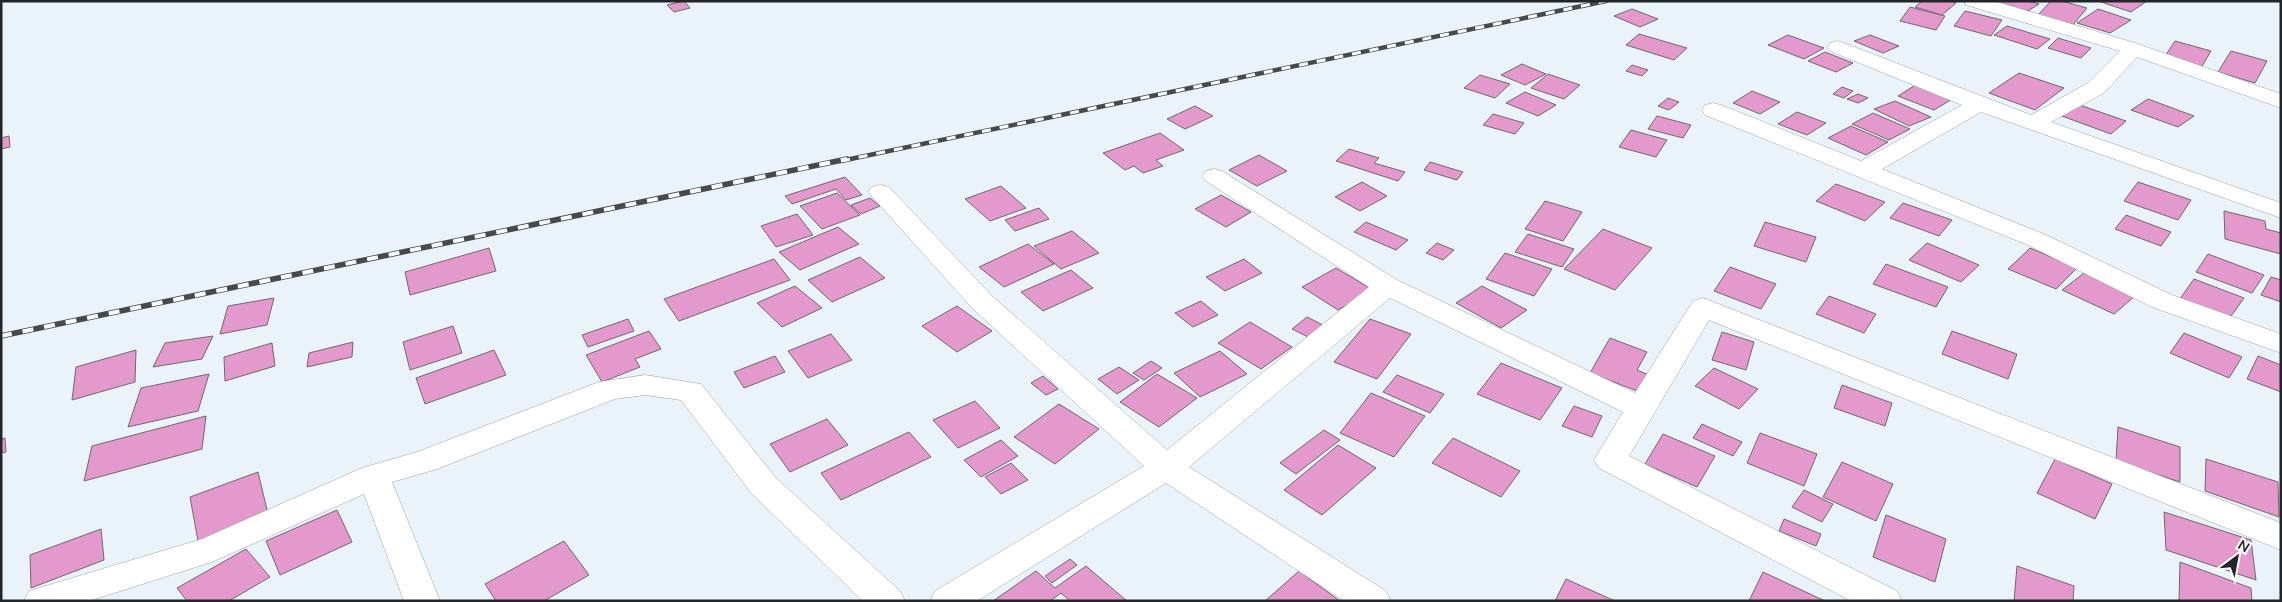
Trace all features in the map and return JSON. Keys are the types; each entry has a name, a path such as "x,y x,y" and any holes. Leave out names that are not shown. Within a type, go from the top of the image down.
{"street":[{"path":"1973,1 2134,49 2281,101"},
{"path":"1838,47 2033,124 2281,211"},
{"path":"2033,124 2096,88 2134,49"},
{"path":"1863,170 1979,104"},
{"path":"1713,110 2037,240 2162,301 2281,344"},
{"path":"1214,176 1387,286 1642,409"},
{"path":"880,192 982,302 1166,468 1373,601"},
{"path":"948,601 1166,468 1387,286"},
{"path":"1884,601 1610,460 1703,307 2281,537"},
{"path":"42,601 212,549 373,476 426,461 610,389 646,385 690,391 764,486 887,601"},
{"path":"373,476 422,601"}],"building":[{"path":"684,1 690,8 674,12 667,5"},
{"path":"1922,1 1951,1 1956,3 1942,15 1915,7"},
{"path":"1984,1 2028,1 2039,4 2023,14"},
{"path":"2051,1 2062,1 2087,8 2073,25 2038,15"},
{"path":"2098,1 2147,1 2131,12"},
{"path":"1910,7 1945,16 1936,30 1900,21"},
{"path":"1632,9 1658,19 1640,27 1614,16"},
{"path":"2098,9 2131,20 2110,33 2077,23"},
{"path":"1965,11 2002,20 1991,36 1954,26"},
{"path":"2007,26 2050,39 2037,49 1994,35"},
{"path":"1639,34 1687,48 1674,60 1626,45"},
{"path":"1788,35 1824,48 1804,59 1768,45"},
{"path":"1870,35 1899,46 1883,53 1854,41"},
{"path":"2058,38 2091,48 2081,58 2048,48"},
{"path":"2175,41 2211,51 2201,68 2164,58"},
{"path":"2231,51 2267,61 2255,83 2218,72"},
{"path":"1825,52 1853,63 1836,72 1808,61"},
{"path":"1522,64 1546,74 1525,85 1501,75"},
{"path":"1632,65 1648,70 1642,76 1626,71"},
{"path":"2019,73 2064,88 2035,110 1989,93"},
{"path":"1548,74 1580,85 1564,99 1531,88"},
{"path":"1480,75 1510,84 1495,98 1464,88"},
{"path":"1917,84 1954,98 1934,110 1898,96"},
{"path":"1842,87 1853,91 1844,98 1833,94"},
{"path":"1752,91 1780,102 1760,114 1733,103"},
{"path":"1525,92 1556,105 1538,116 1506,103"},
{"path":"1858,94 1868,98 1858,103 1847,99"},
{"path":"1668,98 1679,102 1669,110 1658,106"},
{"path":"2148,99 2194,116 2178,127 2131,110"},
{"path":"1895,101 1931,117 1909,126 1874,109"},
{"path":"2074,103 2126,121 2111,134 2059,115"},
{"path":"1195,106 1213,116 1185,129 1167,119"},
{"path":"1797,112 1826,123 1807,135 1778,124"},
{"path":"1873,113 1910,129 1889,140 1852,124"},
{"path":"1493,114 1524,123 1515,134 1483,125"},
{"path":"1657,116 1691,125 1683,138 1648,129"},
{"path":"1851,126 1888,142 1866,155 1828,138"},
{"path":"1631,130 1667,140 1656,157 1619,147"},
{"path":"1160,133 1184,150 1156,160 1163,166 1143,173 1134,166 1125,170 1103,153"},
{"path":"9,136 10,147 1,149 1,138"},
{"path":"1349,149 1379,158 1374,163 1405,172 1398,181 1336,161"},
{"path":"1259,155 1287,171 1257,186 1229,170"},
{"path":"1430,162 1463,172 1457,180 1424,170"},
{"path":"845,177 862,195 846,200 836,189 792,204 785,196"},
{"path":"1362,182 1387,196 1360,211 1335,197"},
{"path":"2138,182 2191,200 2178,220 2124,201"},
{"path":"1836,184 1885,202 1865,221 1816,201"},
{"path":"1001,186 1026,208 990,221 965,199"},
{"path":"837,193 860,215 822,229 800,206"},
{"path":"1221,195 1251,212 1226,227 1195,209"},
{"path":"870,198 880,206 861,214 851,205"},
{"path":"1545,201 1582,212 1563,241 1525,229"},
{"path":"1903,203 1952,220 1939,236 1890,218"},
{"path":"1039,208 1049,219 1015,231 1005,220"},
{"path":"2224,211 2265,221 2266,229 2281,233 2281,254 2225,239"},
{"path":"797,214 813,235 776,247 761,226"},
{"path":"2126,215 2171,232 2161,246 2115,229"},
{"path":"1366,222 1408,240 1396,250 1354,232"},
{"path":"1765,222 1816,237 1806,262 1754,246"},
{"path":"838,227 859,244 800,270 779,252"},
{"path":"1603,229 1652,248 1615,290 1564,269"},
{"path":"1072,231 1099,253 1061,269 1034,246"},
{"path":"1528,234 1574,249 1562,267 1515,252"},
{"path":"1437,243 1454,250 1443,260 1426,253"},
{"path":"1927,243 1979,265 1961,282 1909,260"},
{"path":"1028,244 1054,264 1004,287 979,267"},
{"path":"489,248 496,271 410,295 405,272"},
{"path":"2030,248 2077,268 2056,289 2008,269"},
{"path":"1505,253 1552,269 1534,296 1486,279"},
{"path":"2208,254 2264,275 2252,293 2196,272"},
{"path":"860,257 885,278 832,302 808,280"},
{"path":"774,259 790,280 679,321 664,299"},
{"path":"1244,259 1262,273 1225,291 1206,277"},
{"path":"1886,264 1948,287 1936,307 1873,284"},
{"path":"1730,267 1776,284 1761,309 1714,291"},
{"path":"1336,268 1373,290 1338,310 1302,287"},
{"path":"1071,270 1093,288 1043,311 1021,292"},
{"path":"2084,273 2135,296 2114,314 2062,290"},
{"path":"2271,277 2281,280 2281,302 2261,295"},
{"path":"2194,279 2244,298 2229,319 2179,300"},
{"path":"795,286 822,308 782,327 757,303"},
{"path":"1482,286 1527,310 1501,328 1456,303"},
{"path":"1829,296 1876,314 1864,333 1816,314"},
{"path":"274,298 267,325 220,334 228,306"},
{"path":"1201,301 1218,315 1193,327 1175,313"},
{"path":"957,306 992,331 957,352 922,326"},
{"path":"1307,317 1325,326 1310,338 1292,329"},
{"path":"628,319 634,331 588,347 582,335"},
{"path":"1370,319 1411,334 1377,379 1334,362"},
{"path":"1250,322 1292,347 1261,369 1218,343"},
{"path":"453,326 462,353 410,370 403,342"},
{"path":"649,331 661,349 635,359 640,367 602,382 586,355"},
{"path":"1952,331 2017,354 2008,379 1942,354"},
{"path":"1722,332 1754,342 1746,370 1712,360"},
{"path":"2184,333 2242,357 2229,378 2170,353"},
{"path":"831,334 852,360 808,378 788,351"},
{"path":"213,336 202,359 153,367 165,343"},
{"path":"1610,338 1647,352 1637,370 1649,375 1640,392 1590,373"},
{"path":"353,342 352,357 307,367 309,353"},
{"path":"272,343 275,366 225,381 224,357"},
{"path":"136,350 135,382 72,400 76,367"},
{"path":"494,350 506,375 425,404 416,378"},
{"path":"1220,351 1247,374 1200,397 1174,373"},
{"path":"775,356 785,372 744,388 734,372"},
{"path":"2258,356 2281,365 2281,392 2247,379"},
{"path":"1151,361 1162,368 1144,380 1133,373"},
{"path":"1501,363 1562,388 1540,420 1477,394"},
{"path":"1119,367 1139,380 1117,394 1098,379"},
{"path":"1714,368 1758,389 1739,409 1695,386"},
{"path":"209,374 198,411 128,427 141,388"},
{"path":"1157,374 1197,398 1159,427 1120,402"},
{"path":"1397,375 1444,394 1430,413 1383,392"},
{"path":"1043,376 1058,389 1046,395 1031,383"},
{"path":"1842,385 1892,403 1885,426 1834,408"},
{"path":"1371,393 1425,416 1394,457 1340,433"},
{"path":"975,401 1000,428 958,448 933,420"},
{"path":"1059,404 1099,429 1055,464 1014,437"},
{"path":"1574,406 1602,416 1592,437 1562,426"},
{"path":"206,416 202,449 84,481 92,446"},
{"path":"827,419 848,445 790,472 770,444"},
{"path":"1702,424 1742,442 1733,456 1693,438"},
{"path":"2118,427 2180,447 2180,482 2116,461"},
{"path":"1324,430 1340,440 1296,474 1280,463"},
{"path":"909,432 931,457 841,500 821,473"},
{"path":"1760,433 1817,454 1804,486 1747,463"},
{"path":"1663,434 1715,456 1697,487 1645,464"},
{"path":"5,438 6,452 1,453 1,439"},
{"path":"1453,438 1520,471 1501,497 1432,463"},
{"path":"1001,440 1018,456 981,477 964,460"},
{"path":"1338,445 1376,468 1322,515 1284,490"},
{"path":"2055,459 2112,484 2095,519 2037,493"},
{"path":"2206,459 2278,482 2279,517 2205,491"},
{"path":"1842,462 1893,484 1876,521 1823,497"},
{"path":"1011,463 1028,480 1001,494 985,477"},
{"path":"258,472 268,514 198,541 190,497"},
{"path":"1804,490 1833,504 1822,522 1792,507"},
{"path":"337,510 352,542 280,575 266,541"},
{"path":"2164,512 2251,540 2256,580 2166,550"},
{"path":"1886,515 1946,539 1935,582 1873,557"},
{"path":"1784,519 1821,534 1816,546 1779,531"},
{"path":"101,529 104,560 31,588 30,555"},
{"path":"564,541 589,575 544,601 496,601 485,584"},
{"path":"246,549 270,577 229,601 187,601 177,588"},
{"path":"1070,559 1077,565 1052,583 1045,576"},
{"path":"2180,562 2251,588 2252,601 2179,601"},
{"path":"1086,566 1127,601 1070,601 1061,593 1050,601 993,601 1036,571 1055,588"},
{"path":"2017,566 2074,586 2073,601 2014,601"},
{"path":"1299,571 1340,601 1265,601"},
{"path":"1763,572 1825,601 1749,601"},
{"path":"1566,579 1615,601 1555,601"}],"railway":[{"path":"841,161 1606,1"},
{"path":"1,336 847,159"}]}
